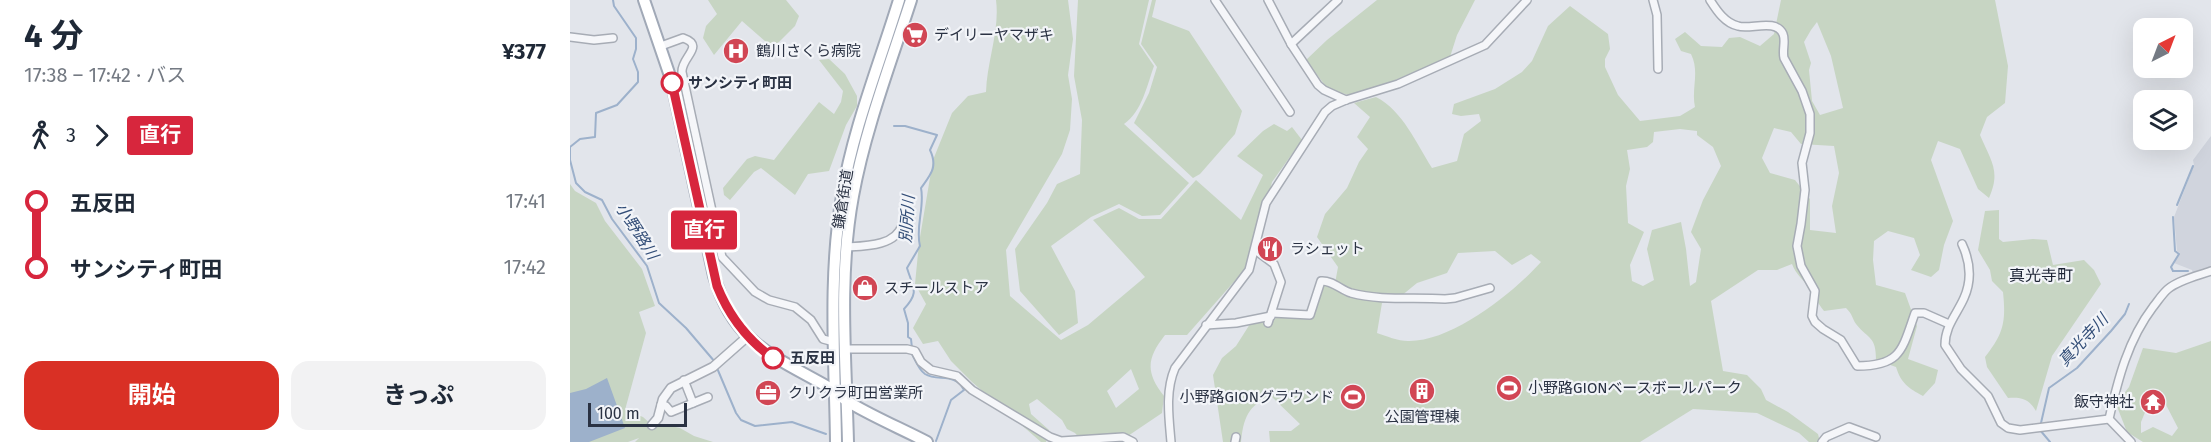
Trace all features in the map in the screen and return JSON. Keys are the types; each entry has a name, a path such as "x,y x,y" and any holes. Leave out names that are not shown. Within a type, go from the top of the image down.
{"main road":[{"path":"644,0 661,46 678,109 717,286 733,319 747,337 773,358 835,391 846,400 927,442"},
{"name":"鎌倉街道","path":"836,442 834,342 836,248 842,195 855,139 899,0"},
{"name":"鎌倉街道","path":"848,442 845,349 847,246 853,197 861,157 911,0"}],"street":[{"path":"1215,0 1290,112"},
{"path":"1269,0 1291,44 1318,85 1346,99"},
{"path":"1291,44 1338,0"},
{"path":"1171,442 1169,392 1171,378 1183,356 1249,270 1263,212 1271,193 1325,112 1346,99 1398,84 1485,45 1527,0"},
{"path":"1653,0 1657,15 1658,69"},
{"path":"1710,0 1722,16 1737,26 1771,26 1782,31 1784,58 1806,100 1810,114 1810,133 1802,163 1805,190 1802,224 1797,246 1801,266 1815,291 1812,316 1815,322 1841,340 1857,366 1878,365 1891,361 1905,342 1916,313 1924,313 1949,324"},
{"path":"570,37 604,43 613,38"},
{"path":"661,46 683,38 693,45 692,52 683,62 682,72 722,257 754,292 769,300 795,307 812,320 823,339 834,342"},
{"path":"847,246 891,239 900,231 902,225"},
{"path":"1962,244 1968,255 1969,275 1965,297 1949,324 1945,342 1961,369 1988,396 2005,426 2020,430 2109,419"},
{"path":"1255,250 1274,264 1281,282 1270,317"},
{"path":"2109,419 2126,354 2145,318 2169,288 2211,271"},
{"path":"1206,325 1270,317 1310,315 1321,280 1348,292 1369,297 1445,299 1490,288"},
{"path":"652,425 658,418 666,393 676,384 716,364 747,337"},
{"path":"845,349 915,351 921,362 931,370 957,376 986,399 1044,435 1060,441 1123,437 1133,442"},
{"path":"684,380 693,403"},
{"path":"661,405 666,406 671,412 708,397"},
{"path":"2109,419 2131,442"},
{"path":"1822,442 1826,437 1849,427 1876,437"}],"shaded area":[{"path":"2211,136 2211,267 2193,274 2192,270 2174,263 2180,253 2177,251 2174,217 2194,165 2193,160"}],"green space":[{"path":"708,0 786,0 799,16 795,26 773,48 742,21 714,55 703,38 706,26 717,14"},
{"path":"996,0 1068,0 1073,39 1068,75 1072,99 1070,130 1062,154 1006,250 1010,296 1061,340 1088,325 1145,277 1093,220 1119,208 1139,219 1161,219 1196,180 1241,220 1263,175 1237,156 1263,131 1274,124 1287,131 1292,127 1302,140 1272,182 1247,267 1187,335 1165,335 1159,343 1152,358 1151,372 1164,396 1162,413 1119,442 1083,442 1037,399 1029,404 1031,414 1049,430 1046,442 1041,442 972,382 951,361 938,341 923,344 913,328 926,304 915,284 919,243 933,160 952,113 968,96 986,92 997,11","holes":["1131,369 1139,389 1116,408 1107,391"]},
{"path":"1078,0 1149,0 1139,44 1154,66 1140,105 1124,124 1189,183 1160,215 1142,216 1119,204 1091,217 1051,246 1075,291 1078,323 1059,335 1020,291 1015,249 1047,203 1057,184 1080,174 1082,120 1074,76"},
{"path":"1152,0 1156,0 1152,17 1189,31 1242,111 1235,134 1200,174 1193,178 1134,123 1149,93 1157,67 1141,44"},
{"path":"1377,0 1475,0 1457,35 1450,57 1393,81 1348,95 1327,88 1306,60"},
{"path":"1781,0 1995,0 2008,66 2005,103 1987,117 1980,135 1991,159 1994,173 1993,189 1989,198 1978,189 1960,149 1938,141 1931,160 1953,221 1944,245 1939,270 1931,277 1911,270 1920,255 1914,238 1888,231 1874,241 1873,260 1876,285 1905,293 1917,326 1908,359 1938,370 1935,383 1923,396 1906,384 1896,367 1876,360 1873,342 1856,324 1846,308 1824,311 1792,264 1777,270 1758,270 1711,301 1723,371 1747,375 1761,389 1766,400 1788,412 1818,434 1820,442 1809,442 1799,433 1757,413 1693,409 1640,442 1270,442 1269,431 1291,431 1300,424 1272,397 1257,403 1252,408 1245,420 1241,442 1223,442 1213,375 1222,358 1236,346 1250,324 1285,316 1312,319 1323,284 1334,289 1338,267 1317,237 1325,214 1347,188 1368,149 1357,137 1370,117 1354,103 1376,97 1386,103 1408,128 1432,168 1457,161 1464,134 1481,121 1479,114 1461,116 1452,114 1454,104 1495,89 1522,72 1532,61 1548,26 1570,6 1608,34 1610,49 1605,59 1605,67 1618,95 1640,121 1680,116 1695,107 1694,61 1691,54 1681,51 1675,39 1685,32 1701,46 1722,47 1729,38 1740,37 1760,46 1774,34","holes":["1817,22 1831,56 1843,108 1820,115 1812,101 1809,70 1811,63 1804,42","1774,128 1791,132 1801,144 1834,146 1839,173 1832,206 1836,233 1810,230 1810,199 1795,180 1770,173 1762,158","1680,129 1697,131 1697,135 1713,147 1721,166 1703,200 1691,232 1701,249 1696,282 1690,286 1681,222 1652,230 1647,249 1654,280 1643,286 1632,281 1630,265 1644,232 1628,223 1626,186 1630,169 1627,150 1647,147 1653,142 1654,132","1495,251 1512,265 1531,254 1541,262 1515,288 1462,325 1425,339 1408,341 1377,333 1382,303 1395,301 1417,283 1447,273 1458,253"]},
{"path":"829,59 845,74 857,96 857,106 846,125 829,171 808,174 795,195 761,168 754,172 730,200 724,195 723,188 747,159 755,156 774,160 819,102 834,114 841,102 843,91 819,60"},
{"path":"570,184 575,191 596,203 605,221 642,269 655,306 639,312 646,333 625,410 643,417 655,428 662,424 680,428 694,436 713,442 635,442 639,438 628,442 570,442"},
{"path":"1999,210 1999,239 2003,242 2047,240 2053,265 2084,260 2094,270 2101,284 2052,356 2036,411 2025,400 2008,398 1987,367 1985,357 2000,334 2004,319 2004,302 2003,292 1992,281 1990,270 1978,250 1985,211"},
{"path":"2211,341 2211,442 2143,442 2127,432 2116,404 2129,387 2143,348 2176,353","holes":["2151,398 2163,399 2178,428 2172,436 2153,427 2141,433 2141,422"]}],"water":[{"path":"607,378 625,428 589,442 570,442 570,393 586,389"}],"waterway":[{"name":"小野路川","path":"613,0 614,6 636,38 633,59 638,72 638,82 617,105 596,113 595,137 580,139 570,147 570,160 576,183 585,192 602,200 612,219 647,266 659,303 686,328 715,362"},
{"name":"別所川","path":"894,126 905,126 937,135 930,150 933,161 932,170 921,188 920,246 907,268 914,290 912,298 904,309 912,348"},
{"path":"2177,205 2193,166"},
{"path":"2173,217 2175,251 2179,254 2171,267 2173,271"},
{"path":"2173,271 2188,271"},
{"name":"真光寺川","path":"2041,423 2049,388 2077,368 2125,314 2129,304"},
{"name":"別所川","path":"912,354 925,374 956,381 964,390 951,400 936,441"},
{"name":"小野路川","path":"717,368 741,420 755,426 792,422 826,434"},
{"name":"真光寺川","path":"2040,430 2050,442"}],"bus line":[{"name":"直行","path":"672,83 717,286 733,319 754,343 773,358"}],"place":[{"name":"デイリーヤマザキ","path":"915,35"},
{"name":"鶴川さくら病院","path":"736,51"},
{"name":"サンシティ町田","path":"672,83"},
{"name":"ラシェット","path":"1270,249"},
{"name":"スチールストア","path":"865,288"},
{"name":"五反田","path":"773,358"},
{"name":"小野路GIONベースボールパーク","path":"1509,388"},
{"name":"公園管理棟","path":"1422,391"},
{"name":"クリクラ町田営業所","path":"768,393"},
{"name":"小野路GIONグラウンド","path":"1353,397"},
{"name":"飯守神社","path":"2153,402"}],"district":[{"name":"真光寺町","path":"2041,275"}]}
